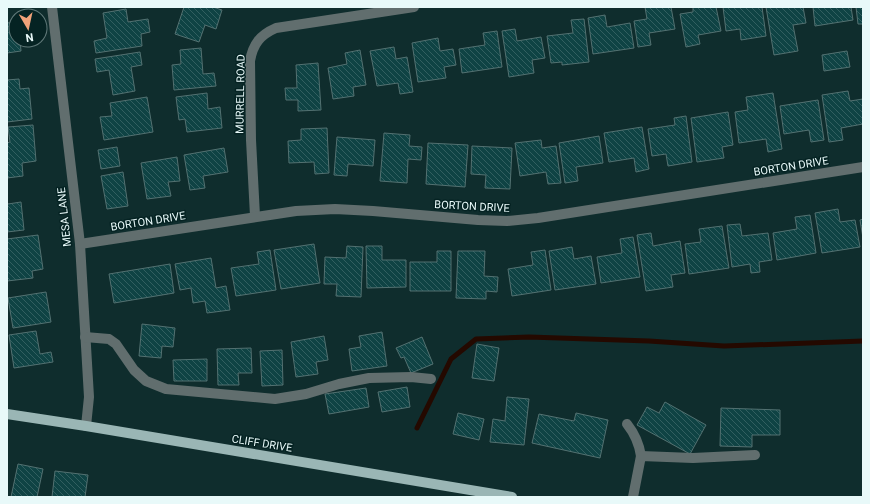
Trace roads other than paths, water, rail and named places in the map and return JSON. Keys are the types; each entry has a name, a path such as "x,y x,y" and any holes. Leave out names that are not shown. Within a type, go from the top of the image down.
{"main road":[{"name":"CLIFF DRIVE","path":"7,414 512,497"}],"street":[{"name":"MESA LANE","path":"52,7 80,244 89,397 86,426"},
{"name":"MURRELL ROAD","path":"255,216 251,140 250,61 252,52 260,37 276,28 414,7"},
{"name":"BORTON DRIVE","path":"80,244 255,216 296,211 335,209 507,221 538,218 863,167"},
{"path":"85,337 109,339 116,344 134,370 146,381 166,389 275,399 306,394 339,384 369,378 412,377 431,379"},
{"path":"627,424 639,444 641,456 633,497"},
{"path":"641,456 693,458 755,455"}],"waterway":[{"path":"417,428 451,359 476,339 529,337 649,341 724,346 863,341"}]}
